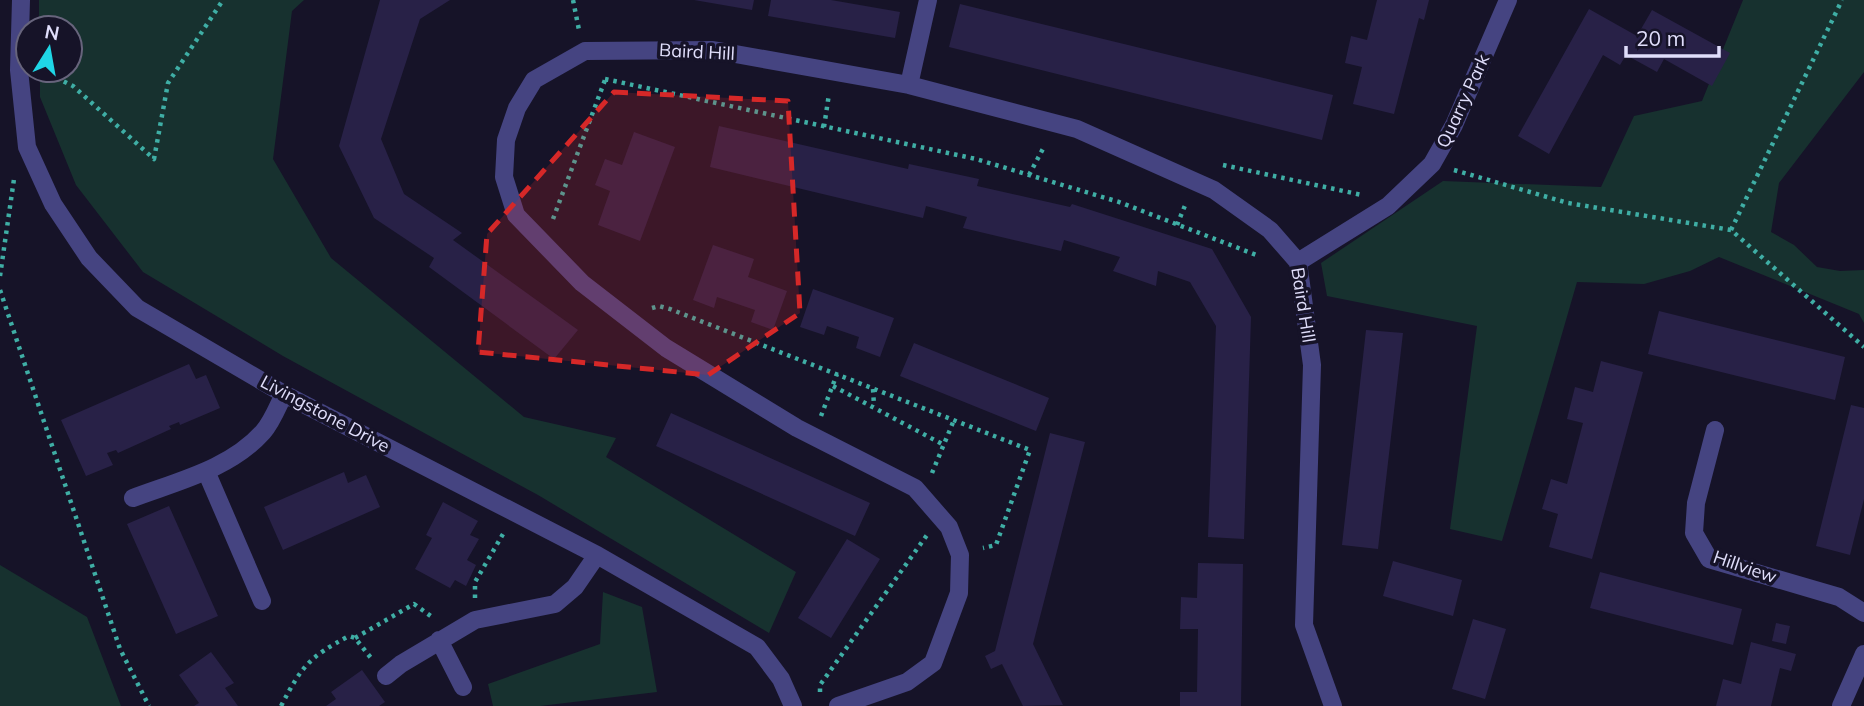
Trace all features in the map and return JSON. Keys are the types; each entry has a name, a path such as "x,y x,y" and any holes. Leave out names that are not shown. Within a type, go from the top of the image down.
{"street":[{"name":"Livingstone Drive","path":"21,0 19,70 27,147 53,204 82,248 137,308 284,394 597,555 757,647 781,679 793,706"},
{"path":"909,85 929,0"},
{"name":"Quarry Park","path":"1298,262 1388,206 1432,164 1454,125 1508,0"},
{"name":"Baird Hill","path":"838,706 907,681 933,663 947,633 959,593 960,555 949,527 915,488 814,436 666,348 582,283 516,215 503,177 506,140 517,108 534,80 585,51 713,50 909,85 1077,129 1233,201 1270,230 1298,262 1312,365 1304,625 1334,706"},
{"path":"133,498 206,471 237,453 265,430 284,394"},
{"name":"Hillview","path":"1716,430 1696,503 1694,533 1709,559 1839,597 1864,613"},
{"path":"206,471 262,601"},
{"path":"386,676 475,620 555,604 575,586 597,555"},
{"path":"446,636 463,687"},
{"path":"1841,706 1864,654"}],"path":[{"path":"69,84 154,159 168,83 223,0"},
{"path":"1731,230 1842,0"},
{"path":"544,243 615,49"},
{"path":"605,79 976,159 1119,202 1256,255 1298,262"},
{"path":"1183,176 1196,159 1368,197 1388,206"},
{"path":"1432,164 1568,203 1731,230 1864,347"},
{"path":"0,276 16,169"},
{"path":"0,290 120,649 149,706"},
{"path":"624,316 659,306 1030,450 996,545 960,555"},
{"path":"814,436 837,374"},
{"path":"833,386 944,444"},
{"path":"873,389 874,407"},
{"path":"923,497 954,420"},
{"path":"819,696 820,685 940,518"},
{"path":"475,582 494,549"},
{"path":"355,638 414,604 446,636"},
{"path":"281,706 315,653 349,636 355,638 386,676"}],"highlighted area":[{"path":"614,92 788,101 800,313 708,375 478,352 487,234"}],"green space":[{"path":"39,0 304,0 292,11 273,159 331,258 524,417 616,438 606,457 796,572 769,633 538,495 283,356 143,272 76,185 40,97 40,84 84,84 84,14 39,14"},
{"path":"1743,0 1864,0 1864,72 1779,183 1771,232 1794,245 1817,267 1840,271 1864,270 1864,323 1859,314 1719,257 1690,271 1644,284 1577,282 1502,541 1450,529 1477,326 1327,296 1321,263 1443,181 1601,187 1634,116 1702,101"},
{"path":"0,565 87,617 121,706 0,706"},
{"path":"603,592 642,607 657,692 540,706 493,706 488,684 600,644"}],"building":[{"path":"380,0 450,0 420,19 381,139 404,194 462,233 453,240 578,330 554,359 429,267 434,258 374,218 339,146"},
{"path":"694,0 754,0 752,10"},
{"path":"771,0 831,0 900,12 895,38 768,16"},
{"path":"1377,0 1429,0 1424,20 1419,18 1394,114 1353,104 1362,67 1345,63 1351,36 1367,40"},
{"path":"960,4 1333,95 1322,140 949,47"},
{"path":"1589,9 1637,36 1652,10 1730,53 1712,86 1664,59 1657,72 1626,55 1620,65 1603,55 1549,154 1518,136"},
{"path":"719,126 908,169 909,164 979,179 977,186 1070,207 1072,204 1212,249 1251,317 1244,539 1208,537 1216,326 1190,282 1158,271 1156,286 1113,271 1120,257 1064,240 1061,251 963,228 967,217 926,206 923,218 710,167"},
{"path":"634,132 675,147 640,241 598,225 610,191 595,185 605,159 622,165"},
{"path":"713,245 754,259 748,277 787,291 773,330 751,322 755,310 717,297 714,308 693,300"},
{"path":"813,289 894,318 880,357 856,348 859,337 827,326 824,335 800,327"},
{"path":"1659,311 1845,357 1835,400 1648,354"},
{"path":"1366,330 1403,333 1378,549 1342,545"},
{"path":"914,343 1049,398 1036,431 900,376"},
{"path":"1601,361 1643,372 1592,559 1549,547 1558,514 1542,509 1551,479 1567,484 1583,423 1567,419 1575,387 1593,392"},
{"path":"189,364 196,379 206,375 220,408 180,425 179,422 169,426 171,429 118,453 116,450 107,453 113,465 86,476 61,420"},
{"path":"1851,405 1864,408 1864,499 1850,555 1816,546"},
{"path":"671,413 870,503 855,536 656,446"},
{"path":"1050,433 1085,442 1033,644 1063,705 1023,706 1002,664 991,669 985,656 995,651"},
{"path":"344,472 348,483 366,475 380,507 283,550 264,507"},
{"path":"443,502 478,521 470,535 479,539 467,560 476,565 466,586 455,580 450,588 415,569 432,538 426,535"},
{"path":"169,506 218,616 176,634 127,524"},
{"path":"847,539 880,559 831,638 798,618"},
{"path":"1393,561 1462,580 1453,616 1383,596"},
{"path":"1198,563 1243,564 1241,706 1180,706 1180,692 1197,692 1198,629 1180,629 1181,597 1197,598"},
{"path":"1600,572 1742,609 1733,645 1590,608"},
{"path":"1473,619 1506,629 1485,699 1452,689"},
{"path":"1776,623 1790,626 1786,644 1772,641"},
{"path":"1751,642 1796,654 1791,671 1780,668 1771,706 1716,706 1723,679 1741,684"},
{"path":"211,652 234,683 225,688 238,706 194,706 199,703 179,675"},
{"path":"362,670 385,702 379,706 326,706 336,699 331,692"}]}
